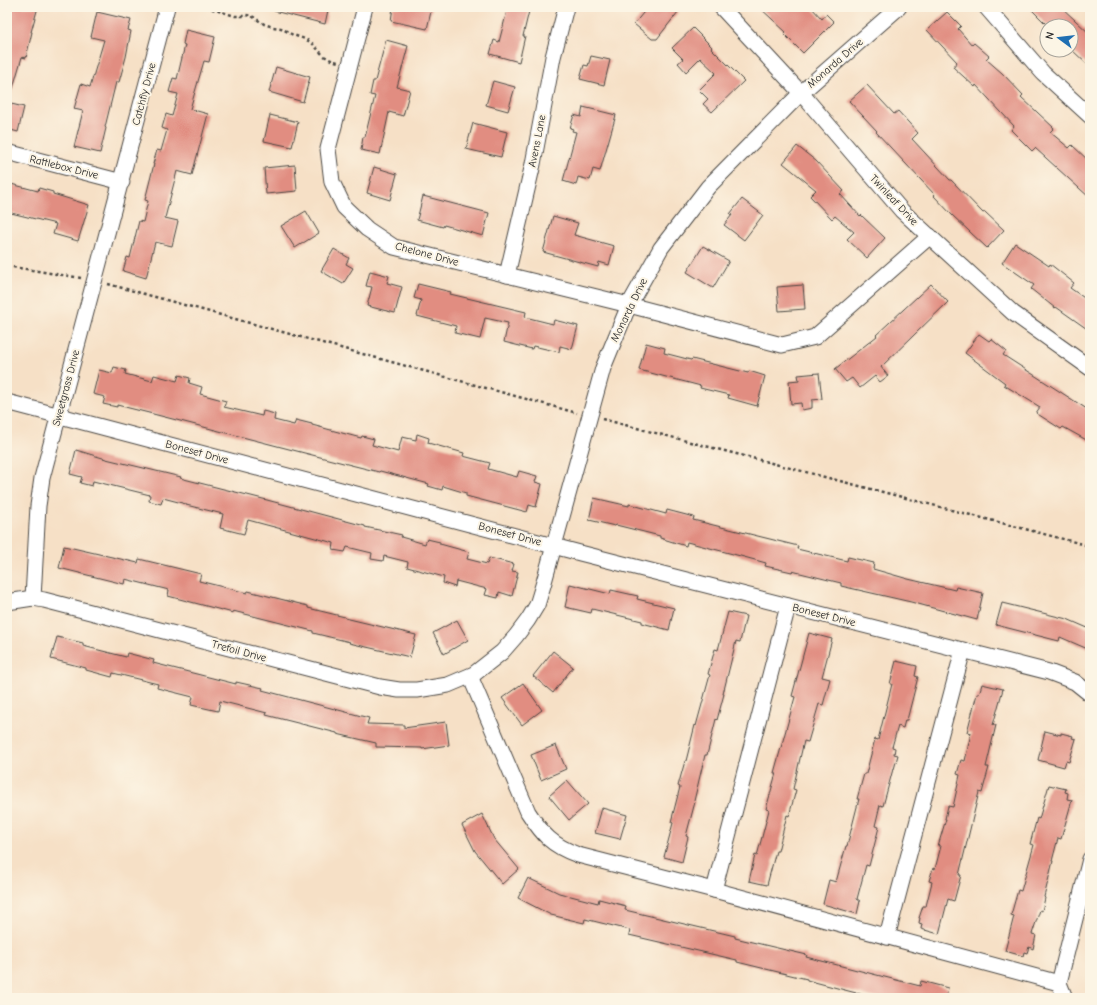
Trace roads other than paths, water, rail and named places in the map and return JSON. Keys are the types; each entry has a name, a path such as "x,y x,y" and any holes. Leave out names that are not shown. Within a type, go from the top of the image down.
{"street":[{"name":"Catchfly Drive","path":"122,182 168,7"},
{"name":"Chelone Drive","path":"364,7 328,149 332,182 344,206 367,229 394,247 629,305 782,345 815,337 930,236"},
{"name":"Avens Lane","path":"507,275 533,164 553,57 566,7"},
{"name":"Twinleaf Drive","path":"721,7 801,93 902,211 1013,313 1090,368"},
{"name":"Monarda Drive","path":"470,676 502,652 528,620 537,605 555,546 603,368 629,305 661,248 708,187 801,93 899,7"},
{"path":"986,7 1042,73 1090,116"},
{"name":"Rattlebox Drive","path":"7,152 122,182"},
{"name":"Sweetgrass Drive","path":"33,598 40,490 58,416 122,182"},
{"name":"Boneset Drive","path":"7,402 555,546 1049,672 1075,682 1090,694"},
{"name":"Trefoil Drive","path":"7,602 33,598 52,602 380,687 399,690 417,690 448,685 470,676"},
{"path":"714,890 788,606"},
{"path":"887,937 962,650"},
{"path":"470,676 528,812 538,828 549,840 564,850 1059,983"},
{"path":"1065,998 1059,983 1090,859"}]}
